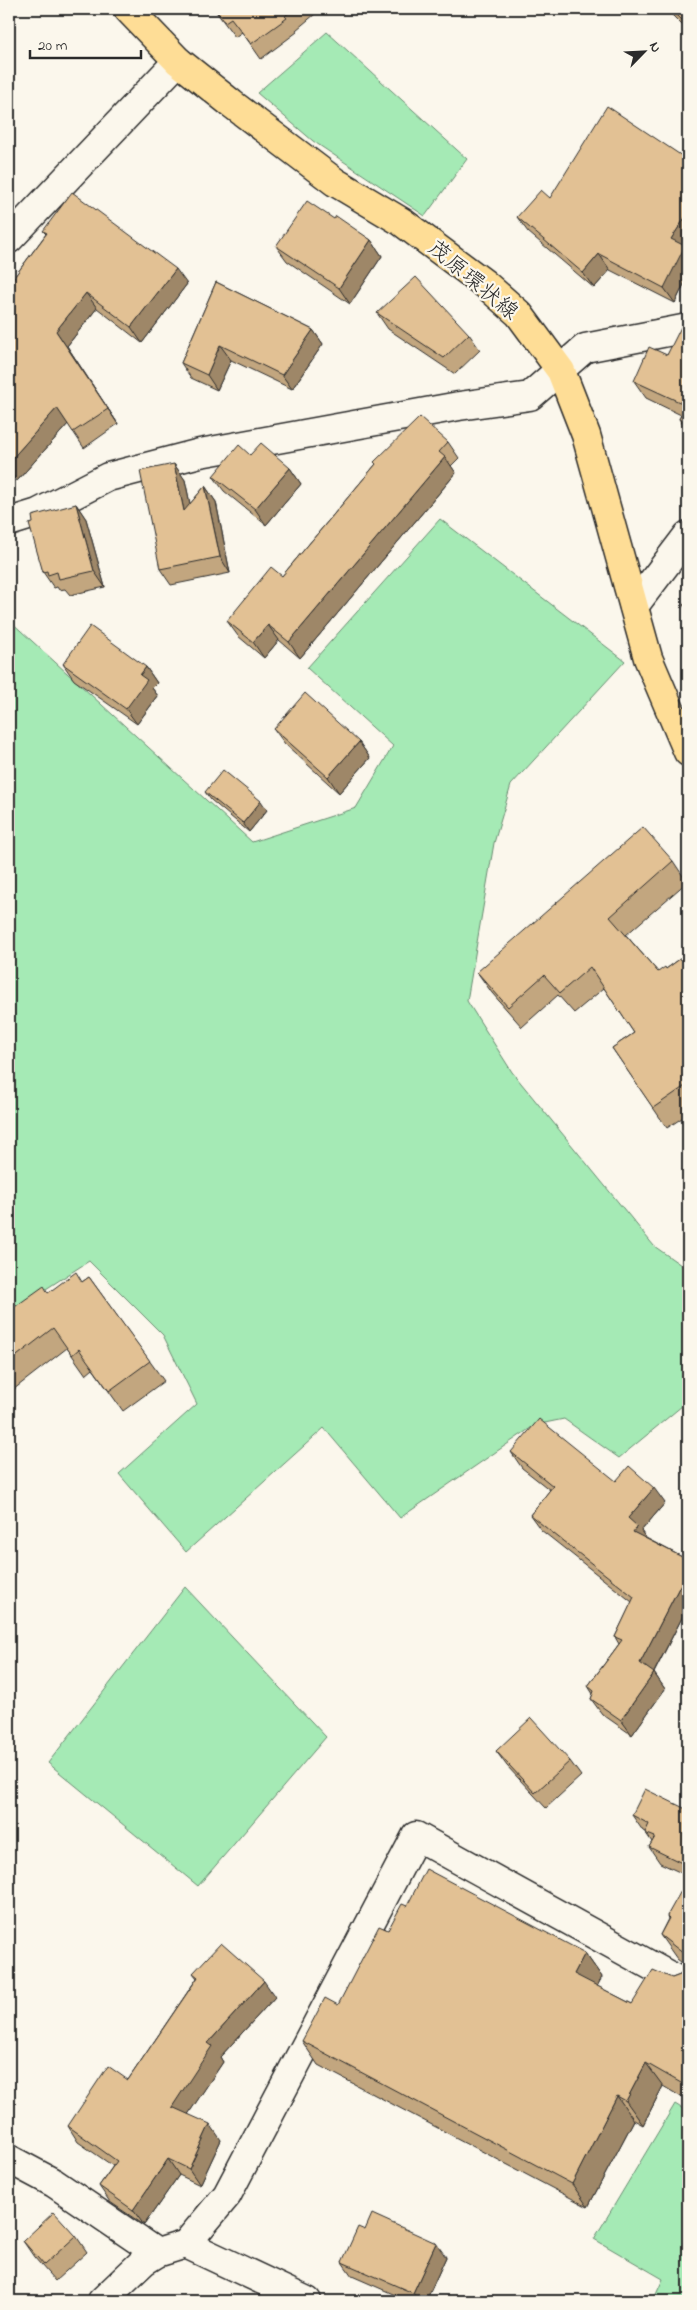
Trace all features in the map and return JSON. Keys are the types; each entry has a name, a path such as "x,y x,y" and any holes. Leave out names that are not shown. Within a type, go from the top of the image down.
{"main road":[{"name":"茂原環状線","path":"128,9 178,61 335,182 402,222 485,284 519,314 561,370 586,434 648,658 682,720 688,752"}],"street":[{"path":"9,239 178,61"},
{"path":"9,522 38,513 108,477 200,453 459,406 530,396 585,348 688,328"},
{"path":"634,606 688,535"},
{"path":"102,2301 144,2261 157,2252 186,2244 227,2195 416,1836 688,1986"},
{"path":"9,2159 54,2183 157,2252"},
{"path":"186,2244 307,2301"}],"green space":[{"path":"327,32 467,159 425,216 313,141 257,93"},
{"path":"440,519 625,661 511,785 494,843 467,1001 512,1072 654,1246 688,1270 688,1401 619,1458 564,1419 535,1425 400,1518 324,1428 186,1552 119,1474 197,1404 163,1335 89,1261 9,1313 9,620 252,842 356,808 393,746 307,668"},
{"path":"185,1587 326,1737 198,1886 48,1763"},
{"path":"675,2104 688,2112 688,2301 653,2301 663,2279 594,2239"}],"building":[{"path":"215,9 293,9 285,16 287,18 251,44 231,18 225,22"},
{"path":"671,9 688,9 688,26"},
{"path":"607,106 688,160 688,213 671,239 685,246 664,288 599,254 583,273 517,217 541,190 550,198"},
{"path":"72,192 176,269 131,327 86,293 56,331 108,409 73,432 57,408 9,462 9,284 47,233 43,231"},
{"path":"307,201 334,219 336,216 371,240 339,288 276,246"},
{"path":"416,277 469,334 444,358 377,313"},
{"path":"216,282 313,330 282,375 220,345 207,375 181,363"},
{"path":"685,323 688,325 688,423 679,419 686,405 634,381 649,347 667,355 682,325"},
{"path":"420,417 448,442 439,452 445,457 289,642 268,625 253,642 227,621 271,567 282,576 376,464 374,462"},
{"path":"261,443 290,468 255,509 213,476 239,445 250,455"},
{"path":"174,464 184,511 205,486 220,557 160,569 140,471"},
{"path":"76,504 94,571 59,579 57,572 48,575 47,571 43,572 29,524 33,523 32,516"},
{"path":"688,600 688,611 683,605"},
{"path":"90,626 146,667 140,675 147,680 126,709 63,664"},
{"path":"305,693 359,742 328,777 274,729"},
{"path":"223,770 261,801 243,823 205,792"},
{"path":"643,827 673,861 610,917 658,972 665,967 666,969 688,953 688,1084 653,1108 612,1048 634,1033 590,967 560,993 544,975 508,1007 477,972"},
{"path":"76,1272 82,1282 89,1277 150,1361 109,1391 79,1349 72,1355 53,1328 9,1362 9,1311 44,1286 48,1293"},
{"path":"539,1419 616,1481 629,1466 654,1488 628,1518 637,1526 633,1532 688,1560 688,1570 640,1663 654,1673 621,1720 591,1699 594,1691 588,1686 622,1640 615,1637 634,1597 530,1515 553,1486 511,1452"},
{"path":"531,1718 570,1761 535,1793 496,1751"},
{"path":"645,1789 688,1810 688,1850 682,1863 649,1847 655,1837 645,1833 649,1824 632,1815"},
{"path":"426,1869 585,1953 574,1974 632,2004 653,1970 672,1978 680,1975 685,1969 687,1961 684,1954 660,1935 669,1918 667,1916 686,1882 688,1883 688,2087 646,2063 626,2101 617,2096 572,2184 302,2041 325,1998 338,2005 379,1926 388,1930 402,1904 407,1906"},
{"path":"221,1943 264,1981 208,2043 212,2046 172,2107 210,2124 189,2169 168,2159 133,2210 99,2186 117,2161 68,2126 108,2066 128,2080 198,1977 193,1973"},
{"path":"54,2212 76,2236 44,2265 23,2241"},
{"path":"372,2214 436,2243 413,2293 342,2262 358,2227 365,2230"}]}
